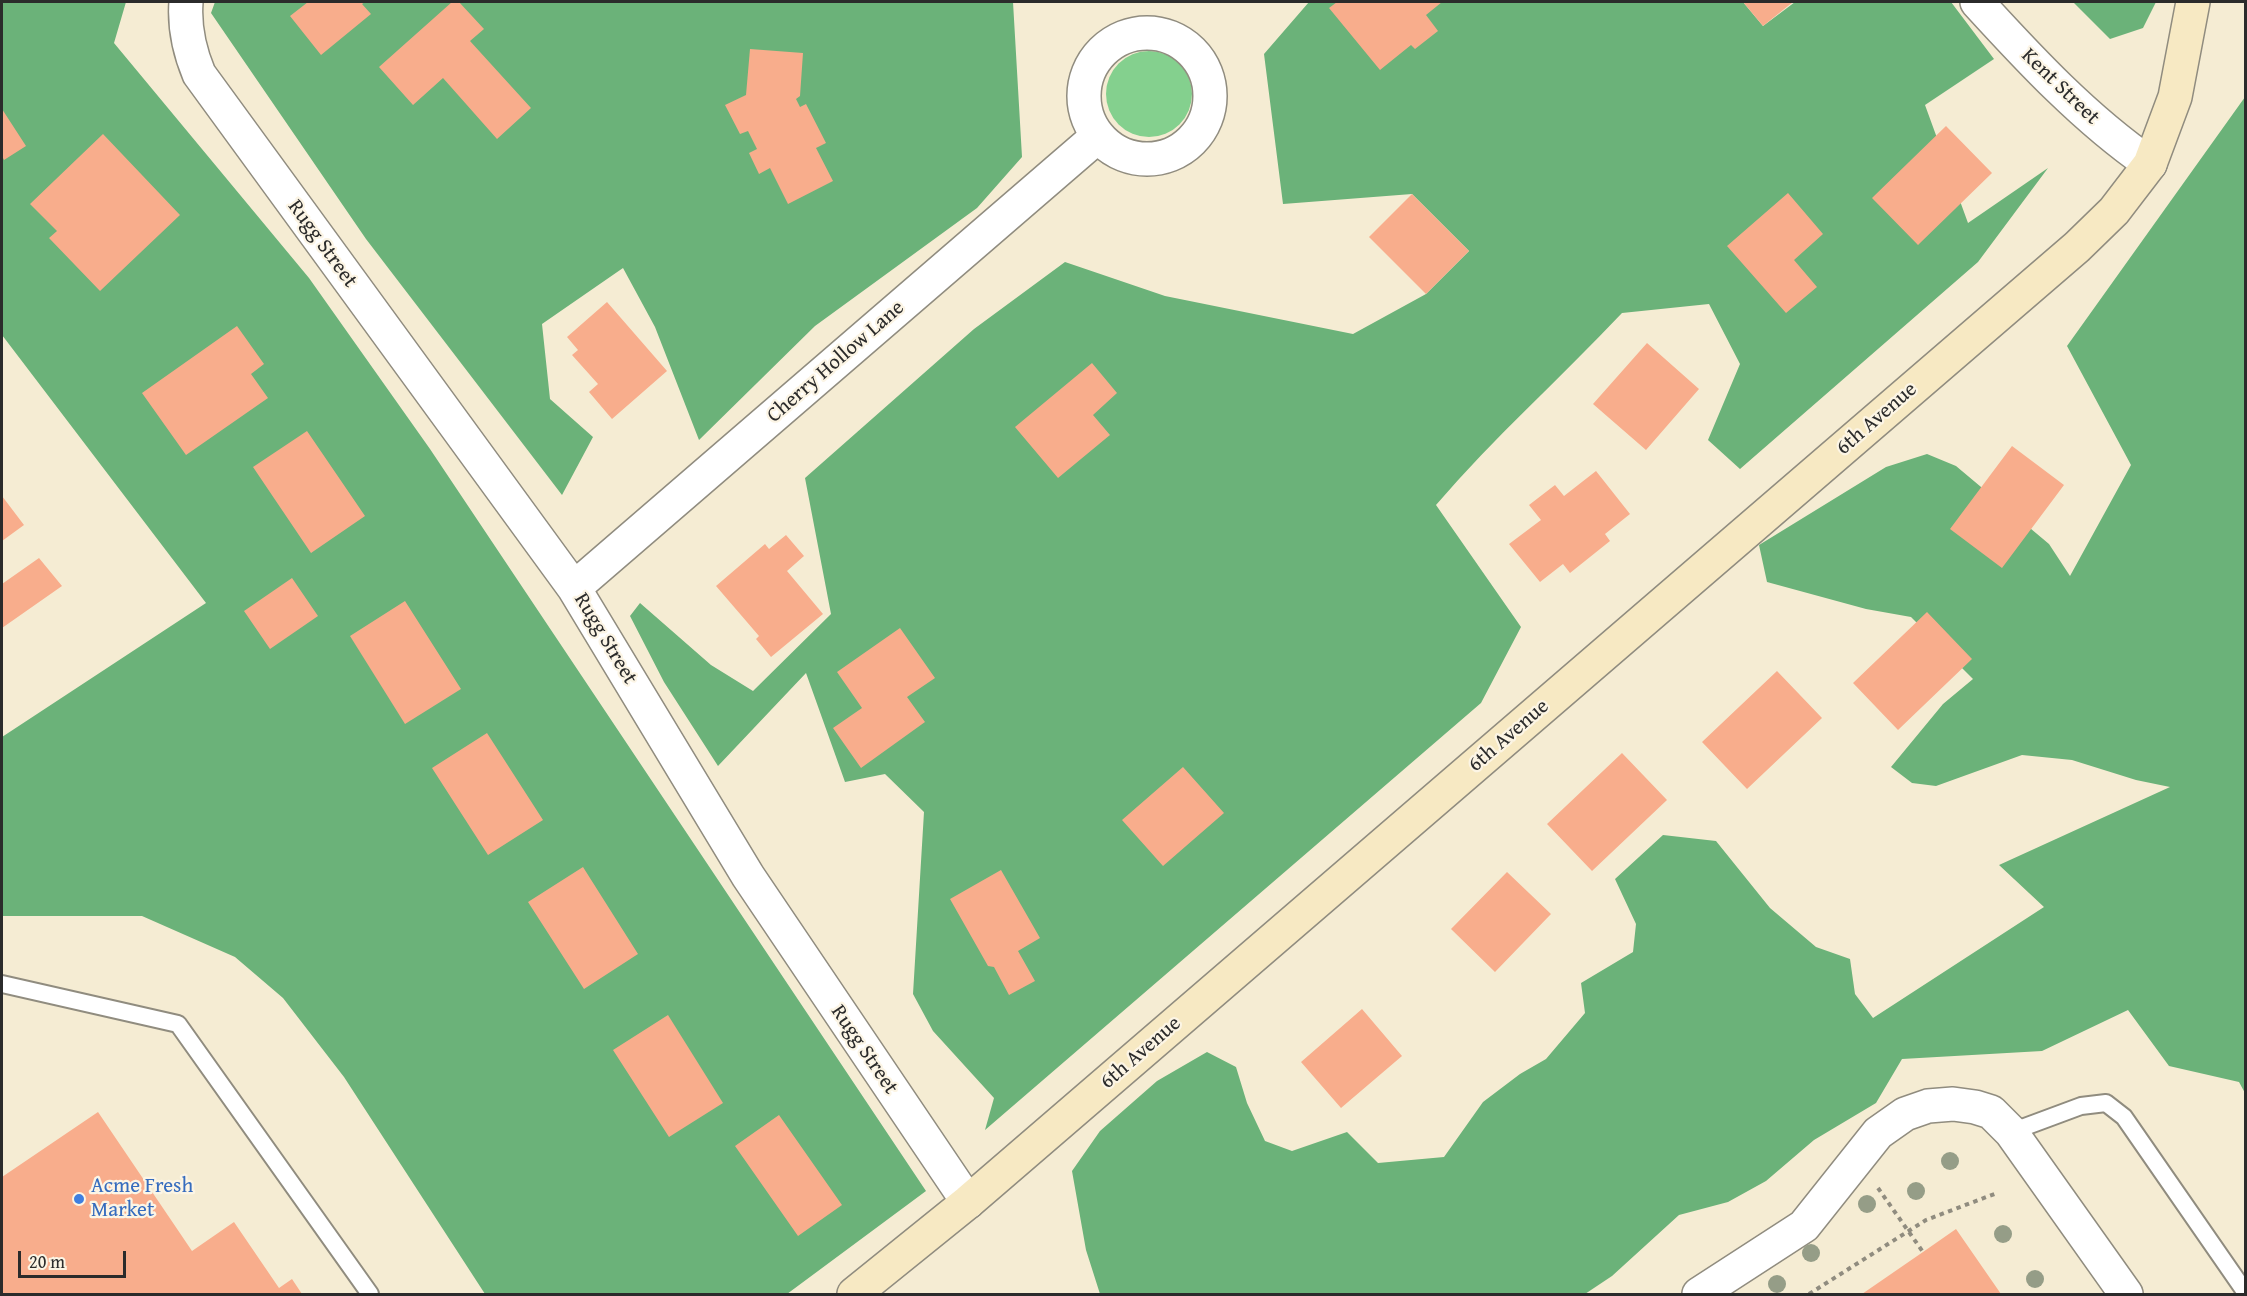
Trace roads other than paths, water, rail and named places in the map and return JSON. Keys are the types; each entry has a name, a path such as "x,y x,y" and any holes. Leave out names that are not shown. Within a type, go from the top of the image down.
{"street":[{"name":"Rugg Street","path":"186,2 185,24 190,51 199,74 574,588 748,876 968,1202"},
{"name":"Kent Street","path":"1977,2 2057,86 2111,137 2151,164"},
{"name":"6th Avenue","path":"854,1294 968,1202 2078,247 2115,211 2151,164 2175,97 2193,2"},
{"name":"Cherry Hollow Lane","path":"574,588 1098,136"},
{"path":"1699,1294 1804,1226 1878,1133 1905,1114 1928,1106 1975,1107 1991,1112 2011,1132 2126,1294"}],"lane":[{"path":"2,984 178,1024 370,1294"},
{"path":"2011,1132 2081,1106 2106,1103 2124,1117 2246,1293"}],"place":[{"name":"Acme Fresh Market","path":"79,1199"}]}
